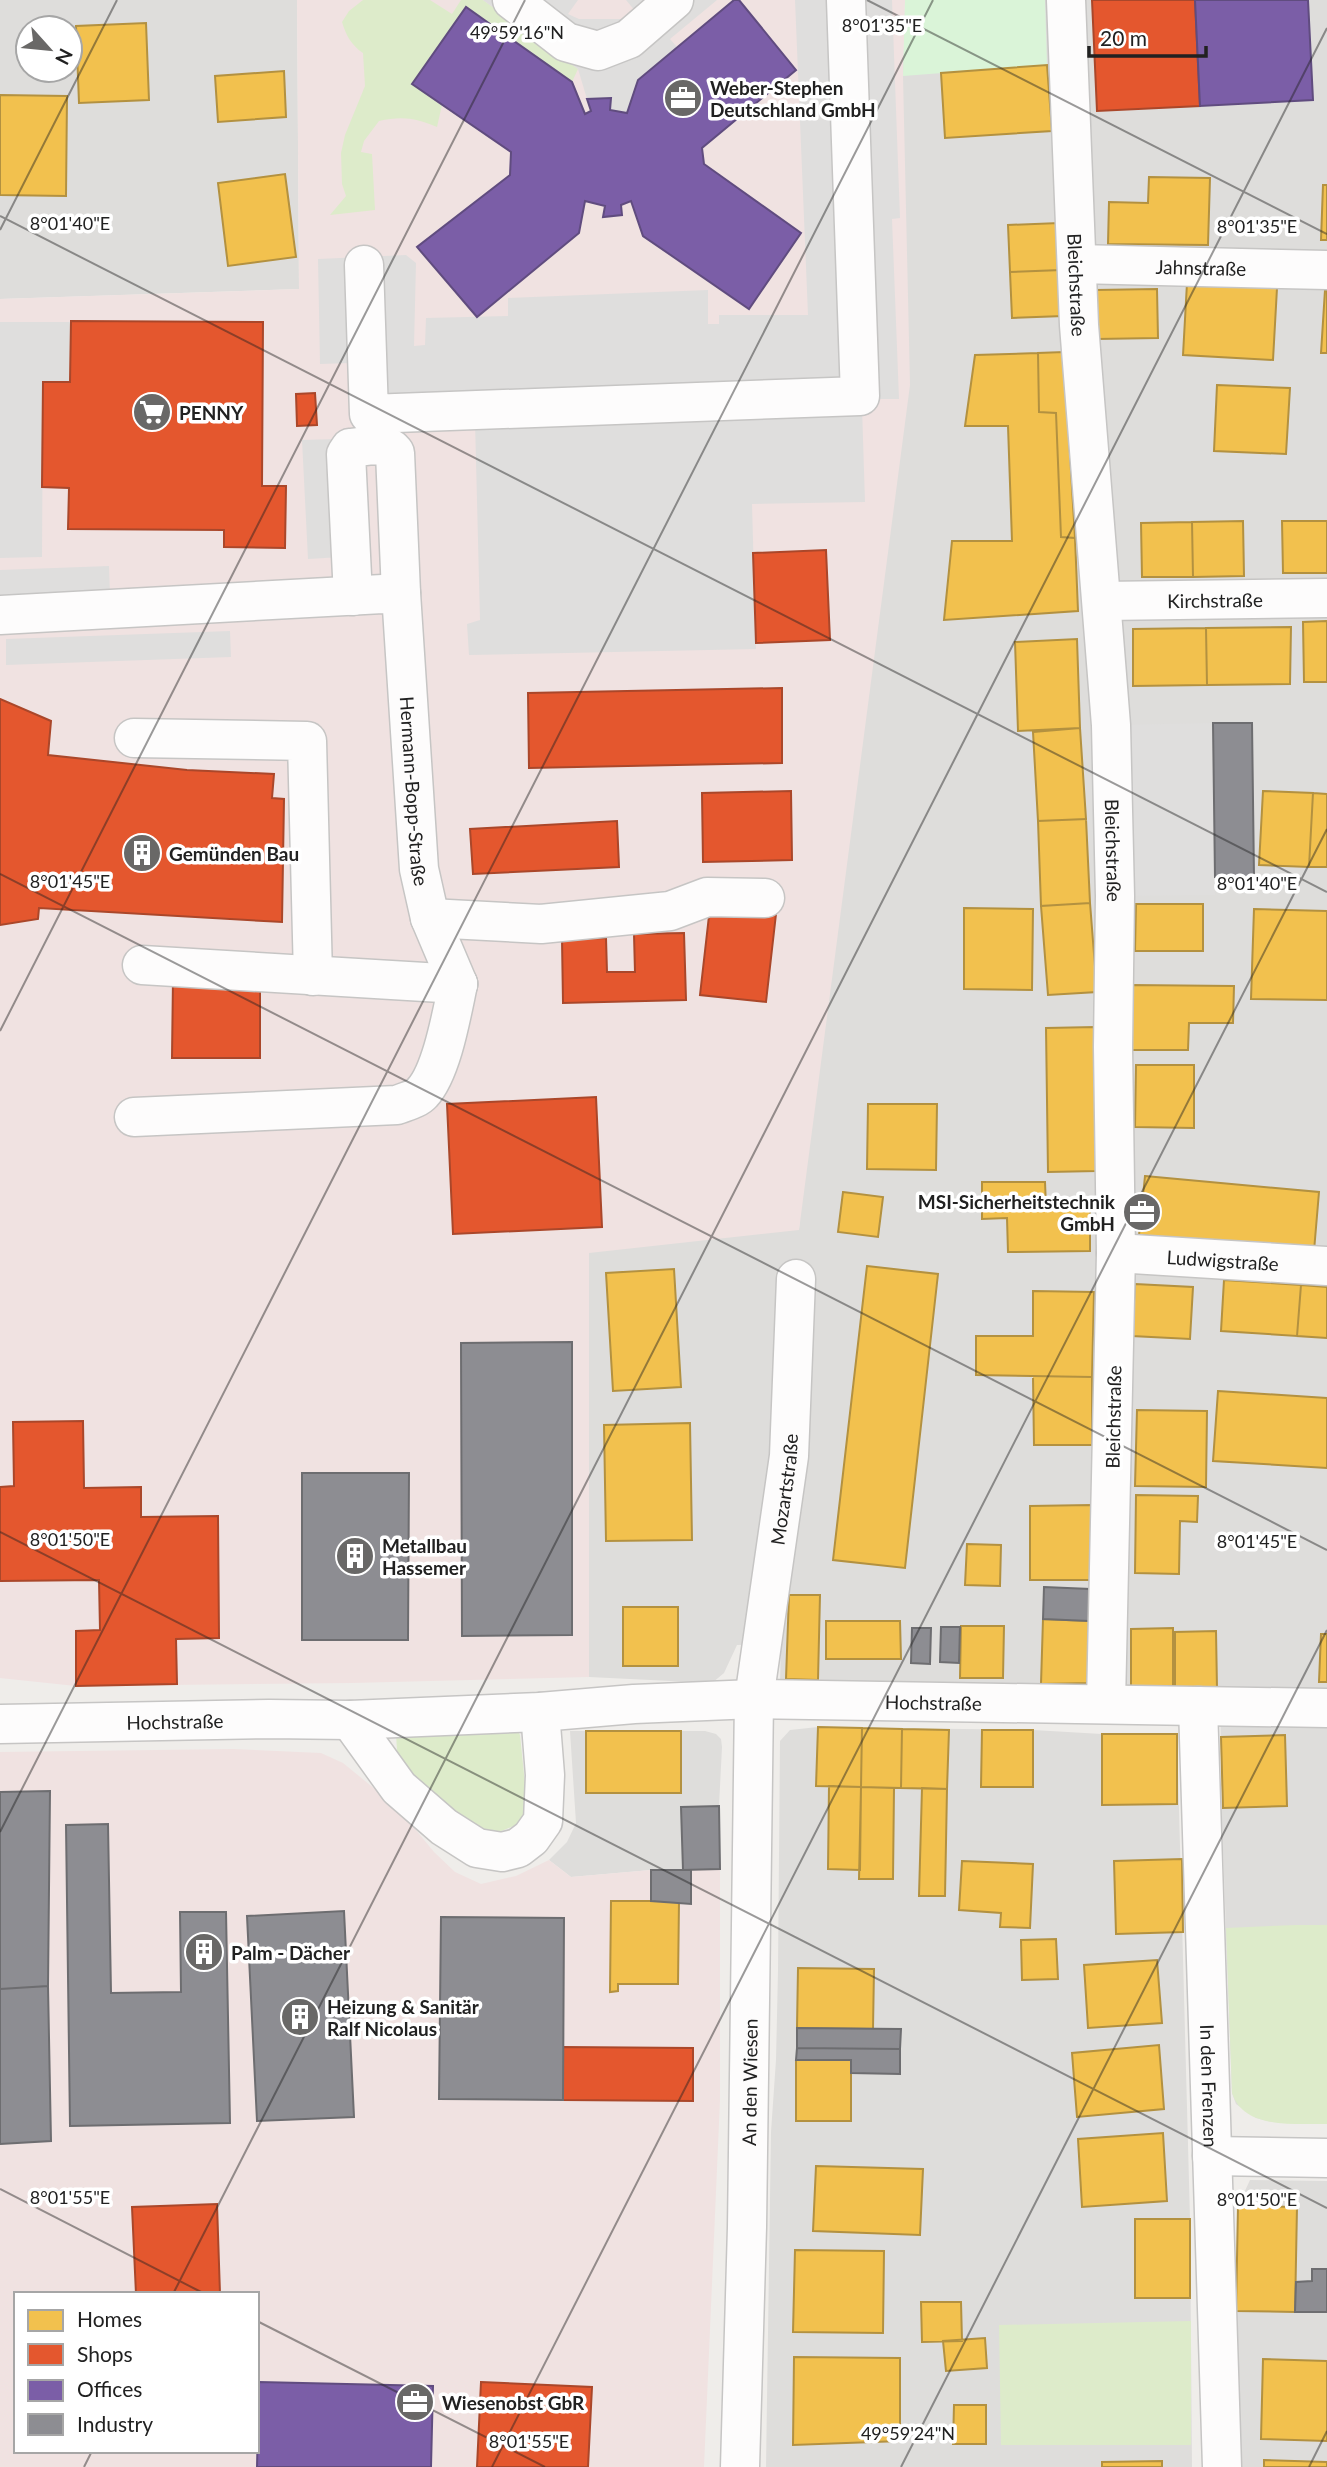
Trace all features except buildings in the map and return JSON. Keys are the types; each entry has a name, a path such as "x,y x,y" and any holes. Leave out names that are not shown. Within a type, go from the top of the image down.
{"street":[{"path":"512,0 566,42 598,51 629,39 674,0"},
{"path":"364,265 369,414 860,396 846,0"},
{"name":"Bleichstraße","path":"1066,0 1079,334 1111,725 1115,896 1113,1047 1116,1253 1106,1703"},
{"name":"Jahnstraße","path":"1077,264 1327,270"},
{"name":"Hermann-Bopp-Straße","path":"353,596 347,449 387,446 395,453 419,869 430,918 457,984"},
{"path":"0,615 401,593"},
{"name":"Kirchstraße","path":"1102,601 1327,598"},
{"path":"134,738 307,741 313,976"},
{"path":"430,918 541,924 670,911 707,897 765,898"},
{"path":"134,1117 397,1105 422,1094 436,1069 446,1041 457,984 142,965"},
{"name":"Ludwigstraße","path":"1116,1253 1327,1266"},
{"name":"Mozartstraße","path":"754,1699 789,1456 796,1279"},
{"name":"Hochstraße","path":"0,1724 351,1720 754,1699 1327,1708"},
{"name":"An den Wiesen","path":"740,2467 748,2201 754,1699"},
{"name":"In den Frenzen","path":"1198,1706 1222,2467"},
{"path":"351,1720 399,1788 435,1819 477,1848 502,1852 518,1848 525,1843 543,1821 545,1775 540,1712"},
{"path":"1212,2156 1327,2158"}],"shaded area":[{"path":"0,0 297,0 299,289 0,299"},
{"path":"297,0 905,0 903,76 910,385 799,1230 589,1253 589,1677 76,1686 0,1678 0,299 299,289"},
{"path":"483,0 578,0 568,14 579,19 629,19 636,12 626,0 717,0 670,39 677,47 638,80 627,113 610,110 611,98 587,99 578,69"},
{"path":"795,0 892,0 900,218 892,219 899,399 877,399 876,407 862,407 865,502 752,504 756,649 469,655 467,624 480,620 475,421 353,422 351,363 320,364 318,259 406,255 416,263 414,346 425,345 426,318 508,316 508,298 708,290 708,324 719,324 719,315 808,315"},
{"path":"905,0 1327,0 1327,2124 1272,2122 1256,2118 1236,2104 1232,2093 1220,1686 927,1688 780,1684 781,1644 737,1645 724,1673 712,1683 589,1677 589,1252 799,1229 903,76"},
{"path":"0,322 71,322 70,382 43,383 42,557 0,558"},
{"path":"336,439 341,557 308,559 302,440"},
{"path":"109,566 110,595 0,599 0,570"},
{"path":"230,631 231,657 6,665 6,639"},
{"path":"1213,723 1215,895 1115,896 1111,725"},
{"path":"818,1727 1177,1734 1190,2219 1192,2467 766,2467 771,2132 778,1971 780,1741 790,1730"},
{"path":"570,1731 705,1731 716,1734 721,1739 722,1747 720,1869 651,1870 571,1877 549,1860 567,1842 576,1823"},
{"path":"233,1749 321,1753 343,1763 397,1807 434,1852 455,1872 481,1884 516,1876 549,1860 571,1877 651,1870 720,1869 720,2100 704,2467 0,2467 0,1752"},
{"path":"1250,2180 1327,2181 1327,2467 1241,2467 1236,2311 1238,2206"}],"green space":[{"path":"363,0 430,0 452,14 461,0 483,0 578,69 572,82 442,105 437,127 409,119 379,121 364,141 361,152 372,154 375,210 330,215 346,196 342,184 341,153 345,135 365,86 363,53 349,39 342,22 349,11"},
{"path":"905,0 1045,0 1047,65 903,76"},
{"path":"516,1728 520,1735 527,1803 520,1823 500,1831 489,1833 466,1825 398,1766 396,1734"},
{"path":"1327,1925 1327,2124 1286,2124 1259,2119 1238,2105 1232,2093 1226,1928"},
{"path":"1191,2321 1191,2445 1001,2445 999,2325"}],"place":[{"name":"Weber-Stephen Deutschland GmbH","path":"683,98"},
{"name":"PENNY","path":"152,412"},
{"name":"Gemünden Bau","path":"142,853"},
{"name":"MSI-Sicherheitstechnik GmbH","path":"1142,1212"},
{"name":"Metallbau Hassemer","path":"355,1556"},
{"name":"Palm - Dächer","path":"204,1952"},
{"name":"Heizung & Sanitär Ralf Nicolaus","path":"300,2017"},
{"name":"Wiesenobst GbR","path":"415,2402"}]}
